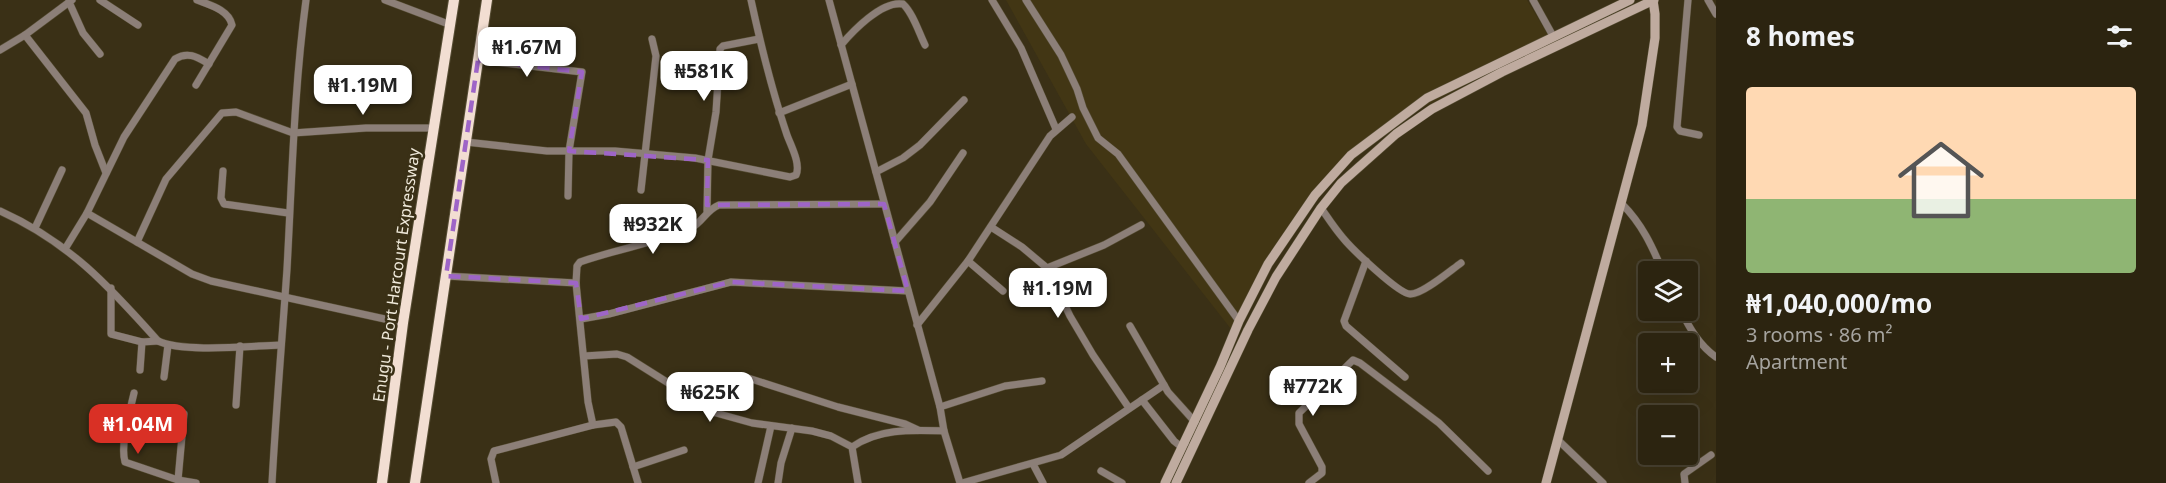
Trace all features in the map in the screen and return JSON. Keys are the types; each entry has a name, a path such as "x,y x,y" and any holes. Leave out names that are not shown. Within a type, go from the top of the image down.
{"highway":[{"name":"Enugu - Port Harcourt Expressway","path":"382,483 403,323 454,0"},
{"path":"415,483 487,0"}],"main road":[{"path":"1165,483 1195,422 1239,321 1268,264 1315,195 1351,155 1427,98 1630,0"},
{"path":"1177,482 1239,348 1276,277 1321,208 1341,183 1396,134 1432,108 1653,0 1655,38 1642,125 1546,483"}],"street":[{"path":"100,0 138,25"},
{"path":"196,85 232,25 231,18 225,12 197,0"},
{"path":"272,483 285,298 296,82 306,0"},
{"path":"385,0 451,25"},
{"path":"466,142 547,151 644,153 708,160 790,177 796,175 797,165 779,113 759,39 752,0"},
{"path":"829,0 940,407 944,431 961,483 1061,455 1164,385"},
{"path":"841,45 879,3 888,0 902,3 926,45"},
{"path":"992,0 1021,48 1056,129"},
{"path":"1026,0 1061,55 1098,138 1118,154 1239,321"},
{"path":"1533,0 1553,36"},
{"path":"1688,0 1677,127 1680,131 1699,135"},
{"path":"1708,0 1716,14"},
{"path":"0,51 71,1 83,33 100,54"},
{"path":"25,35 86,113 106,173"},
{"path":"641,190 656,56 652,39"},
{"path":"592,425 576,283 577,266 580,262 638,247 701,222 707,211 708,160 716,112 720,49 723,46 759,39"},
{"path":"65,249 87,213 124,137 175,59 182,55 196,56 209,64"},
{"path":"478,60 582,72 569,151 568,196"},
{"path":"779,113 852,84"},
{"path":"876,172 903,158 920,145 964,100"},
{"path":"137,242 166,179 222,113 236,112 293,133 366,128 433,128"},
{"path":"917,325 968,261 1056,129 1072,117"},
{"path":"895,242 930,202 963,153"},
{"path":"35,228 62,170"},
{"path":"223,171 221,198 224,204 288,213"},
{"path":"707,211 719,206 884,204"},
{"path":"1622,204 1647,236 1658,261"},
{"path":"1321,208 1343,238 1366,261 1401,291 1410,295 1419,292 1461,263"},
{"path":"0,211 35,228 65,249 111,288 158,341"},
{"path":"87,213 192,274 285,298 403,323"},
{"path":"1047,268 1104,245 1141,225"},
{"path":"992,227 1022,247 1047,268 1070,316 1129,408"},
{"path":"968,261 1003,291"},
{"path":"1366,261 1344,321 1346,326 1405,377"},
{"path":"446,276 576,283"},
{"path":"581,319 609,314 731,282 908,291"},
{"path":"111,288 111,334 142,342 158,341 168,345 187,347 280,345"},
{"path":"1686,321 1709,352 1716,357"},
{"path":"1130,326 1164,385 1183,411 1195,422"},
{"path":"140,370 142,342"},
{"path":"164,377 168,345"},
{"path":"236,405 240,346"},
{"path":"584,356 622,355 716,413 743,421 831,436 852,447"},
{"path":"1309,483 1322,473 1322,467 1299,424 1299,413 1353,360 1439,423 1488,471"},
{"path":"748,378 838,407 905,424 918,430"},
{"path":"940,407 1005,386 1042,381"},
{"path":"134,393 124,445 125,462 178,480 196,483"},
{"path":"1142,400 1174,441 1179,445 1185,443"},
{"path":"178,480 184,414"},
{"path":"496,483 491,459 494,451 592,425 619,424 638,483"},
{"path":"758,483 771,426"},
{"path":"778,483 781,463 792,428"},
{"path":"852,447 868,438 888,432 944,431"},
{"path":"1558,440 1603,483"},
{"path":"852,447 858,483"},
{"path":"633,467 684,450"},
{"path":"1684,483 1684,474 1711,455"},
{"path":"1033,464 1043,483"},
{"path":"1101,471 1122,483"}],"highlighted area":[{"path":"478,60 582,72 569,151 708,160 707,205 884,204 908,291 731,282 581,319 576,283 446,276"}],"shaded area":[{"path":"1006,0 1527,0 1551,40 1399,120 1329,173 1231,329 1086,144"}]}
